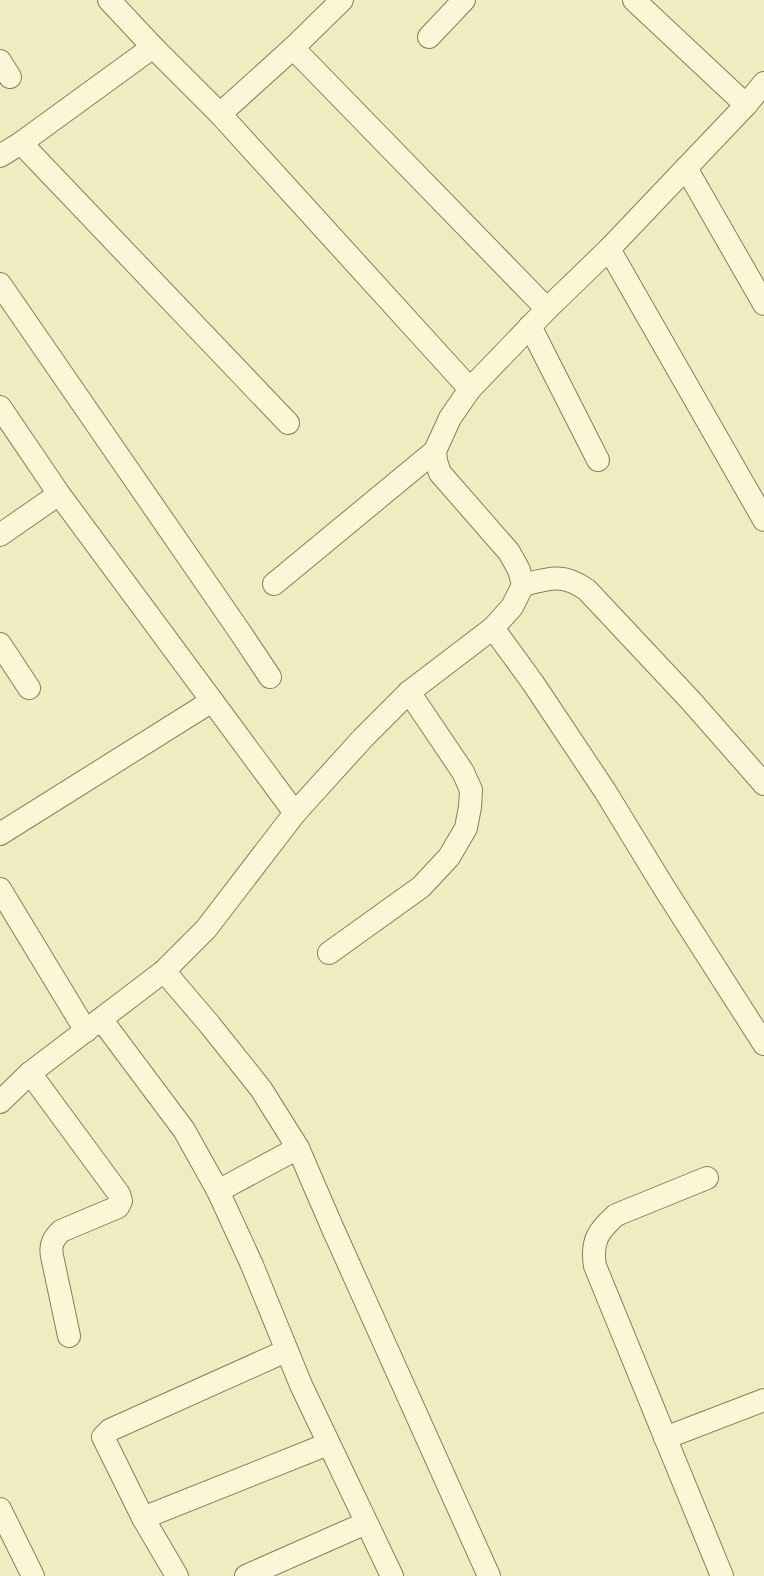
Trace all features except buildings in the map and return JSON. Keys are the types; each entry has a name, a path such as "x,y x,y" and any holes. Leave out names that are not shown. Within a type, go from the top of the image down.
{"street":[{"path":"109,0 153,47 220,114 470,389"},
{"path":"220,114 293,48 342,0"},
{"path":"429,37 464,0"},
{"path":"634,0 746,105"},
{"path":"0,156 21,143 153,47"},
{"path":"293,48 546,309"},
{"path":"274,584 435,451 450,418 470,389 546,309 609,249 746,105 764,83"},
{"path":"21,143 288,423"},
{"path":"686,168 764,304"},
{"path":"609,249 764,520"},
{"path":"0,284 270,677"},
{"path":"530,326 598,460"},
{"path":"0,407 59,494 295,812"},
{"path":"0,1102 30,1073 164,971 206,929 295,812 363,738 409,692 494,628 512,607 523,585 519,570 509,552 440,473 436,461 435,451"},
{"path":"0,535 59,494"},
{"path":"523,585 548,578 564,578 577,583 587,590 692,702 764,784"},
{"path":"494,628 533,683 605,791 663,886 764,1044"},
{"path":"0,644 29,688"},
{"path":"329,953 421,887 449,857 466,828 470,807 471,790 463,772 409,692"},
{"path":"0,834 212,701"},
{"path":"0,889 93,1025 184,1130 218,1191 252,1265 286,1351 328,1444 392,1576"},
{"path":"164,971 210,1025 261,1089 298,1148 333,1230 489,1576"},
{"path":"30,1073 119,1194 120,1201 118,1207 61,1231 51,1244 52,1256 69,1336"},
{"path":"218,1191 298,1148"},
{"path":"707,1178 616,1215 596,1239 593,1252 595,1266 722,1576"},
{"path":"177,1576 144,1518 103,1437 105,1434 286,1351"},
{"path":"665,1438 764,1400"},
{"path":"144,1518 328,1444"},
{"path":"0,1509 33,1576"},
{"path":"246,1576 366,1523"}]}
